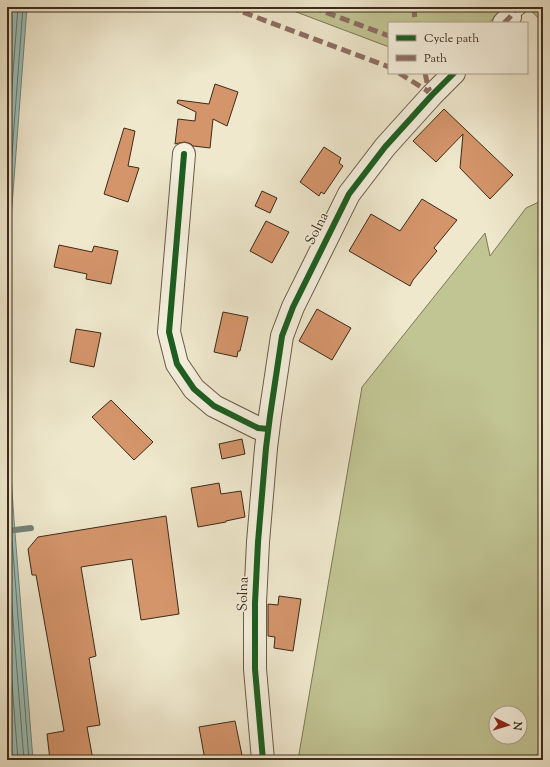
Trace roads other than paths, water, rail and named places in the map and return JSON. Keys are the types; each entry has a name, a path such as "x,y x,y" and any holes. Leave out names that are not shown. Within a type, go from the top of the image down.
{"street":[{"name":"Solna","path":"263,760 255,669 255,603 258,542 268,429 282,336 292,307 349,194 385,147 453,74"},
{"path":"184,154 169,332 177,364 194,389 214,406 258,428 268,429"}],"water":[{"path":"8,7 27,7 7,260 7,37"},
{"path":"7,416 14,520 33,760 7,760"}],"waterway":[{"path":"7,531 31,528"}]}
